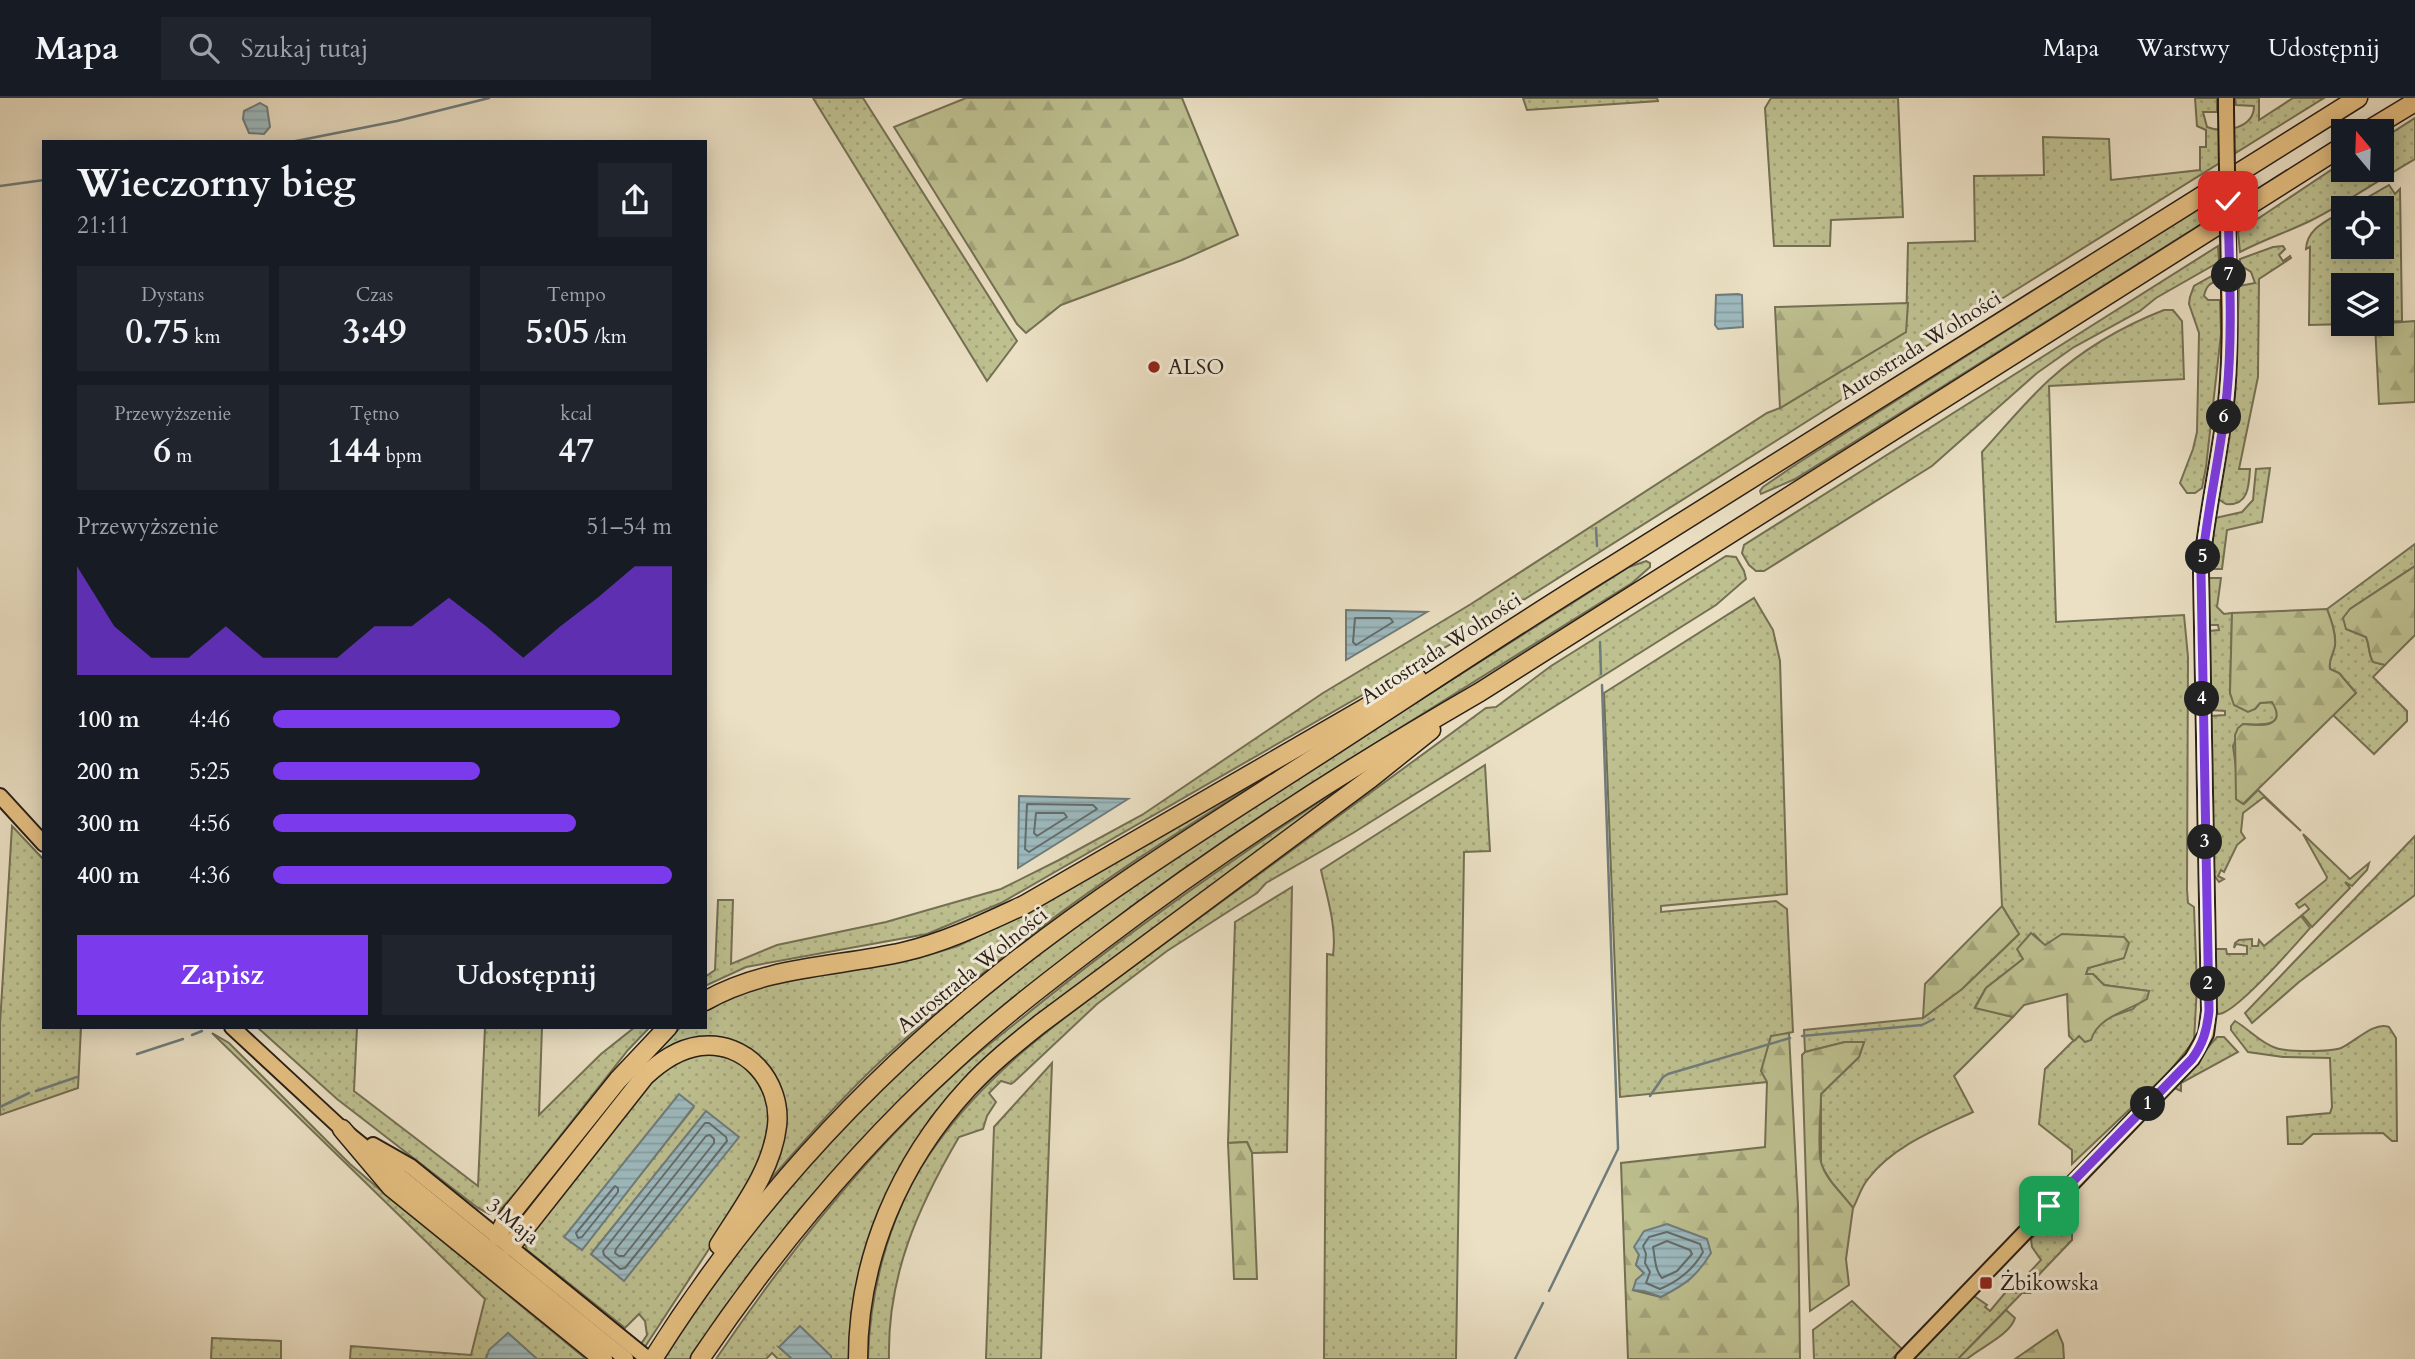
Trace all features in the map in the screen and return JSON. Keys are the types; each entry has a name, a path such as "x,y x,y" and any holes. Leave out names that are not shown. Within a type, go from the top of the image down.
{"highway":[{"name":"Autostrada Wolności","path":"650,1359 729,1248 796,1165 872,1086 955,1010 1007,967 1101,898 1519,624 2358,98"},
{"path":"2387,119 2415,102"},
{"path":"700,1359 742,1297 802,1220 870,1144 953,1062 1040,988 1212,860 1383,748 1480,692 2331,154"},
{"path":"707,1000 727,988 762,976 932,945 1024,905 1403,686 1519,624"},
{"path":"858,1359 860,1319 868,1273 883,1222 918,1152 968,1087 1040,1024 1371,778 1480,692"},
{"path":"501,1245 506,1220 618,1080 666,1029"},
{"path":"501,1245 658,1064 684,1050 699,1046 714,1045 742,1053 760,1068 773,1091 777,1124 774,1143 770,1158 679,1318"},
{"path":"342,1129 391,1187 603,1359"}],"main road":[{"path":"1903,1359 2192,1059 2206,1034 2209,1011 2201,573 2208,507 2227,393 2230,341 2226,104"},
{"path":"0,796 42,842"},
{"name":"3 Maja","path":"234,1029 342,1129 501,1245 631,1354 650,1359"}],"green space":[{"path":"813,98 863,98 1017,341 987,381"},
{"path":"966,98 1182,98 1238,235 1182,260 1061,305 1026,333 1017,324 894,127"},
{"path":"1523,98 1657,98 1658,101 1527,110"},
{"path":"1771,98 1898,98 1903,217 1831,220 1830,246 1774,246 1765,108"},
{"path":"2195,98 2217,98 2217,112 2203,112 2207,127 2222,130 2244,124 2253,114 2254,106 2236,105 2235,98 2259,98 2259,120 2293,98 2324,98 1509,609 1502,609 1458,640 1001,903 927,934 746,967 707,985 707,976 715,970 718,900 733,900 731,964 777,945 886,922 1001,889 1142,815 1323,693 1471,604 1767,413 1780,408 1906,332 1908,243 1975,241 1974,176 2044,175 2043,137 2109,139 2111,180 2200,170 2200,147 2206,147 2206,130 2197,126"},
{"path":"2415,118 2415,159 2394,172 2394,131"},
{"path":"2331,170 2331,182 2377,182 2353,196 2331,196 2331,209 2240,252 2238,232"},
{"path":"2389,185 2395,194 2400,189 2402,321 2394,321 2394,273 2331,273 2331,324 2309,325 2310,247 2306,249 2310,236 2319,226 2331,218 2331,259 2394,259 2394,196 2370,196"},
{"path":"2218,196 2219,213 1795,479 1761,494 1763,487 1795,465"},
{"path":"2218,246 2219,262 2156,298 2140,311 2074,347 2037,373 1932,466 1764,571 1756,571 1749,565 1742,553 1744,545"},
{"path":"2283,246 2285,249 2279,255 2283,261 2290,256 2291,258 2259,279 2258,377 2239,469 2250,469 2248,489 2239,502 2226,504 2218,499 2235,396 2239,286 2255,283 2251,272 2240,265 2240,259"},
{"path":"2219,272 2219,280 2209,285 2204,296 2208,300 2220,300 2221,334 2206,467 2202,488 2195,493 2187,493 2180,483 2197,432 2199,333 2189,304 2190,297 2194,286"},
{"path":"1908,303 1906,332 1780,408 1775,307"},
{"path":"2164,310 2173,310 2182,321 2184,379 2049,386 2056,622 2184,615 2188,657 2187,890 2188,903 2194,907 2197,986 2194,1041 2169,1072 2072,1164 2072,1150 2039,1124 2045,1069 2079,1035 2094,1029 2110,1017 2133,1009 2149,991 2104,985 2093,974 2086,974 2088,968 2124,958 2045,946 2034,934 2023,959 1986,988 1975,1007 2013,1017 1954,1076 1973,1112 1916,1140 1890,1157 1866,1182 1853,1208 1821,1165 1821,1094 1859,1057 1864,1042 1845,1042 1805,1052 1804,1030 1923,1018 1962,989 2019,934 2002,906 1982,452 2032,397 2062,369 2133,323"},
{"path":"2415,321 2415,402 2379,404 2376,336 2394,336 2394,323"},
{"path":"2270,468 2262,522 2227,530 2222,569 2210,569 2215,518 2242,512 2253,500 2256,469"},
{"path":"2415,544 2415,566 2350,609 2346,629 2366,637 2373,662 2385,665 2373,677 2407,711 2407,721 2374,754 2333,715 2356,693 2339,673 2330,669 2335,640 2327,609"},
{"path":"1726,556 1736,557 1746,579 1716,605 1353,833 1266,883 1257,893 1167,951 1097,1004 1014,1082 1011,1084 1001,1081 989,1093 996,1102 983,1129 959,1137 918,1216 899,1271 893,1299 889,1359 868,1359 873,1303 879,1275 886,1247 907,1193 936,1145 984,1088 1039,1038 1097,993 1486,708 1496,707 1551,666"},
{"path":"1646,561 1650,563 1650,567 1632,583 1301,790 1129,910 898,1103 799,1210 690,1359 662,1359 749,1234 848,1118 953,1021 1080,921 1212,832 1629,567"},
{"path":"2415,566 2415,635 2385,665 2373,662 2366,637 2346,629 2343,618 2350,609"},
{"path":"2209,578 2221,578 2217,607 2224,614 2232,613 2232,698 2236,705 2242,708 2255,709 2260,703 2273,702 2277,717 2270,723 2243,724 2233,746 2237,776 2236,799 2244,804 2258,790 2301,831 2264,797 2243,813 2241,832 2245,838 2237,845 2224,872 2221,870 2218,876 2224,879 2219,882 2213,874 2211,716 2225,715 2225,711 2210,710 2209,631 2219,630 2218,625 2209,625"},
{"path":"1754,598 1773,630 1780,661 1787,894 1661,906 1661,912 1776,901 1787,909 1793,1032 1771,1037 1767,1082 1620,1097 1604,693"},
{"path":"2327,609 2335,640 2330,669 2339,673 2356,693 2243,804 2236,799 2235,735 2243,724 2270,724 2277,717 2272,702 2260,703 2248,712 2234,705 2230,693 2232,613"},
{"path":"1307,750 1107,880 982,973 867,1074 755,1197 772,1165 772,1077 690,1040 514,1228 519,1218 643,1064 679,1029 707,1029 707,1010 725,999 764,985 919,958 958,946 1025,913"},
{"path":"1485,765 1490,851 1464,852 1456,1359 1324,1359 1327,954 1333,955 1334,934 1321,870"},
{"path":"1352,780 981,1064 931,1117 889,1188 865,1257 850,1359 831,1359 831,1356 779,1347 792,1359 778,1359 772,1353 766,1359 716,1359 771,1281 860,1170 961,1068 1143,925"},
{"path":"12,826 42,858 42,1029 81,1029 78,1088 0,1115 0,1024"},
{"path":"2303,834 2350,879 2369,863 2367,870 2352,886 2345,882 2350,888 2312,927 2302,915 2309,909 2305,904 2299,908 2296,904 2327,877"},
{"path":"2415,836 2415,895 2299,982 2252,1023 2245,1013"},
{"path":"1292,887 1287,1152 1252,1153 1247,1142 1228,1143 1235,922"},
{"path":"2002,906 2019,934 1962,989 1923,1018 1925,984"},
{"path":"2301,916 2310,928 2250,991 2226,1011 2218,1014 2215,1007 2213,949 2226,949 2227,954 2247,954 2247,946 2236,944 2234,948 2235,943 2252,939 2252,946 2258,946 2259,940 2264,946"},
{"path":"2031,933 2045,945 2062,934 2124,937 2129,943 2124,958 2088,968 2086,974 2093,974 2104,985 2149,991 2147,999 2107,1020 2100,1025 2091,1040 2085,1042 2079,1036 2074,1041 2069,1036 2067,994 2024,1005 2013,1017 1975,1008 1986,988 2023,959 2017,949"},
{"path":"2235,1021 2270,1046 2298,1051 2341,1048 2371,1029 2389,1027 2396,1038 2397,1141 2392,1141 2383,1133 2313,1134 2302,1144 2288,1144 2287,1117 2330,1113 2330,1058 2283,1057 2248,1052 2231,1030"},
{"path":"259,1029 357,1029 354,1091 478,1186 485,1029 542,1029 539,1115 601,1054 632,1029 648,1029 628,1050 516,1192 499,1211 489,1214 337,1099"},
{"path":"212,1033 229,1043 350,1164 586,1359 537,1359 508,1333 486,1359 350,1359 351,1346 471,1355 485,1299"},
{"path":"1789,1033 1798,1206 1800,1359 1628,1359 1621,1163 1765,1147 1767,1082 1761,1071 1771,1036","holes":["1692,1234 1706,1239 1661,1297 1633,1290 1644,1273 1636,1265 1639,1255"]},
{"path":"2217,1037 2224,1037 2238,1052 2181,1083 2181,1091 2172,1087"},
{"path":"1845,1042 1864,1042 1859,1057 1821,1094 1819,1146 1826,1174 1853,1208 1846,1259 1849,1285 1810,1311 1802,1055"},
{"path":"711,1054 736,1059 762,1084 772,1116 761,1165 637,1359 631,1359 647,1335 645,1321 639,1314 625,1328 527,1250 523,1238 650,1080 678,1061","holes":["694,1107 582,1249 565,1237 565,1236","706,1112 738,1138 624,1280 591,1254"]},
{"path":"1052,1063 1041,1359 986,1359 994,1127"},
{"path":"1247,1142 1252,1153 1257,1279 1234,1279 1228,1143"},
{"path":"2072,1218 2072,1240 2032,1282 2033,1286 2026,1276 2041,1260 2032,1247 2031,1239 2050,1220"},
{"path":"2010,1287 2016,1293 2022,1288 2029,1293 2022,1293 1958,1359 1913,1359 1974,1296 1987,1305 1985,1307 1990,1311"},
{"path":"1852,1301 1902,1349 1892,1359 1814,1359 1813,1330"},
{"path":"2006,1310 2015,1318 2007,1330 1967,1359 1958,1359"},
{"path":"2057,1330 2063,1344 2064,1359 2015,1359"},
{"path":"212,1338 281,1341 281,1359 211,1359"}],"water":[{"path":"260,103 267,107 270,127 264,134 249,133 243,119 244,111"},
{"path":"1716,295 1742,295 1743,327 1718,329 1715,325"},
{"path":"1346,610 1427,612 1346,660"},
{"path":"1019,796 1128,799 1018,868"},
{"path":"679,1094 694,1106 582,1250 564,1237"},
{"path":"706,1111 739,1137 624,1281 591,1254"},
{"path":"1667,1224 1707,1239 1711,1253 1690,1279 1661,1297 1633,1290 1636,1280 1644,1273 1636,1265 1639,1255 1634,1247 1644,1231"},
{"path":"800,1326 831,1359 792,1359 779,1347"},
{"path":"508,1333 537,1359 486,1359 489,1350"}],"waterway":[{"path":"301,140 397,121 489,98"},
{"path":"0,186 42,180"},
{"path":"1596,528 1597,546"},
{"path":"1600,642 1601,674"},
{"path":"1602,685 1618,1148"},
{"path":"1802,1036 1922,1025 1934,1019"},
{"path":"192,1035 202,1031"},
{"path":"1650,1096 1668,1074 1790,1038"},
{"path":"137,1054 183,1039"},
{"path":"36,1091 77,1077"},
{"path":"0,1107 29,1093"},
{"path":"1549,1291 1618,1149"},
{"path":"1515,1359 1543,1303"}],"place":[{"name":"ALSO","path":"1154,367"},
{"name":"Żbikowska","path":"1986,1283"}],"route":[{"path":"2049,1206 2192,1059 2206,1034 2209,1011 2201,573 2208,507 2227,393 2230,331 2228,201"}]}
